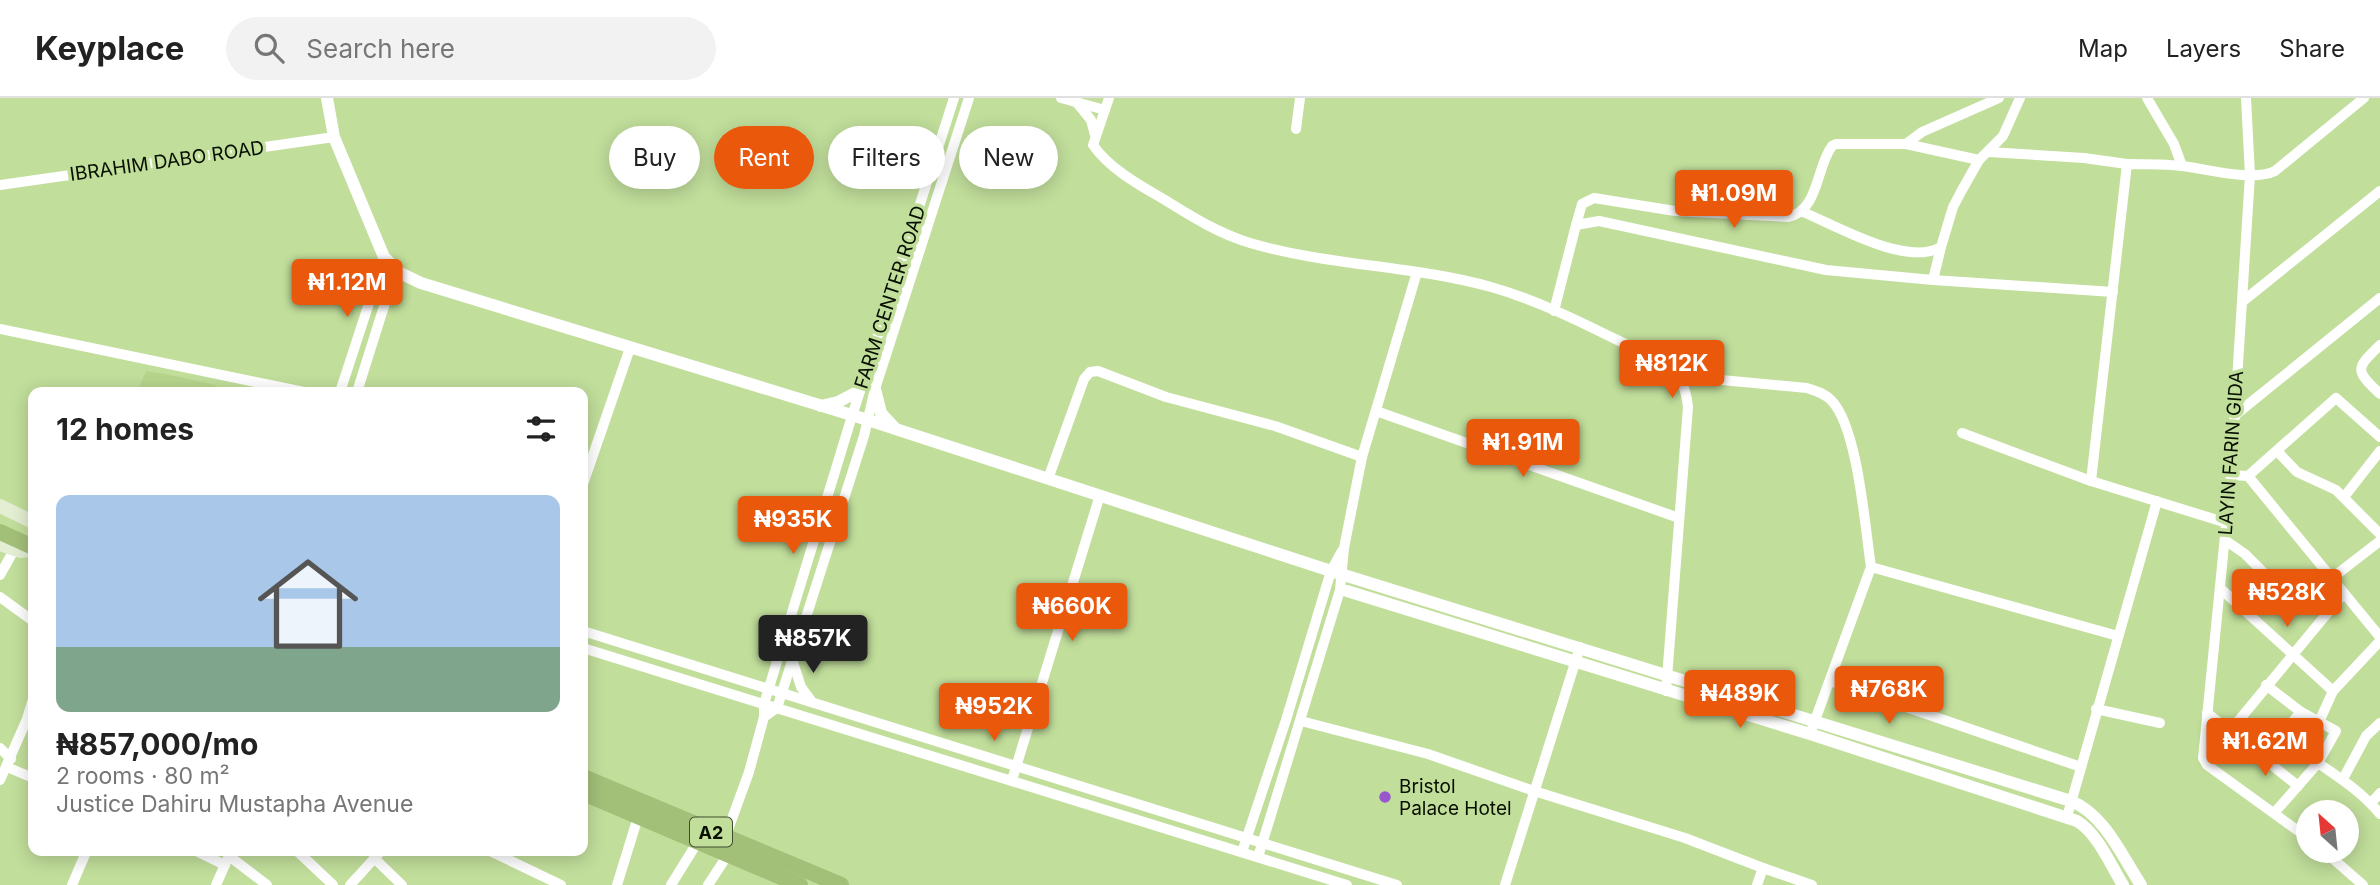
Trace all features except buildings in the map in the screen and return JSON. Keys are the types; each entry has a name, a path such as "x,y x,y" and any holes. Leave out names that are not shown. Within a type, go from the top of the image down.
{"highway":[{"path":"0,522 28,534"},
{"path":"0,533 28,546"},
{"name":"A2","path":"588,779 841,885"},
{"name":"A2","path":"588,795 727,856 773,880 800,885"}],"main road":[{"path":"0,506 28,520"},
{"path":"0,544 14,550 28,550"}],"street":[{"path":"327,98 334,137 384,257 395,269 421,283 868,420 1337,572 2086,806 2141,885"},
{"path":"764,717 777,708 868,420 875,389 969,98"},
{"path":"1060,98 1105,110"},
{"path":"1108,98 1093,145 1099,154 1140,186 1214,230 1249,243 1342,263 1455,278 1495,288 1554,311 1667,364 1679,376 1686,389 1688,407 1666,691"},
{"path":"1296,129 1300,98"},
{"path":"1906,144 1922,132 1998,98"},
{"path":"1933,280 1953,207 1979,160 2003,136 2020,98"},
{"path":"2147,98 2174,144 2182,166"},
{"name":"LAYIN FARIN GIDA","path":"2246,98 2250,175 2231,475 2203,758 2204,762 2296,829"},
{"path":"1989,152 2268,175 2364,98"},
{"name":"FARM CENTER ROAD","path":"725,838 749,772 764,717 768,690 859,391 954,99"},
{"path":"1078,104 1091,120 1095,136"},
{"name":"IBRAHIM DABO ROAD","path":"0,185 334,137"},
{"path":"1803,212 1832,146 1836,144 1906,144 1979,160"},
{"path":"2091,481 2127,164"},
{"path":"2242,302 2380,191"},
{"path":"1554,311 1583,204 1594,198 1675,211 1788,217 1803,212 1905,252 1924,253 1941,247"},
{"path":"1576,225 1599,221 1826,270 2113,292"},
{"path":"342,387 378,279 395,269"},
{"path":"359,387 395,269"},
{"path":"1258,858 1301,721 1362,457 1417,272"},
{"path":"2234,416 2380,298"},
{"path":"0,329 280,387"},
{"path":"2380,345 2362,362 2360,372 2380,394"},
{"path":"588,470 630,348"},
{"path":"1048,479 1084,379 1090,372 1098,371 1166,397 1275,426 1362,457"},
{"path":"1679,376 1807,388 1822,393 1840,414 1854,456 1871,566 1810,734"},
{"path":"875,389 885,419 900,432"},
{"path":"817,406 838,402 859,391"},
{"path":"2231,475 2248,476 2336,398 2380,437"},
{"path":"1377,411 1679,518"},
{"path":"1962,433 2091,481 2227,523"},
{"path":"2277,451 2297,472 2326,484 2344,497 2380,534"},
{"path":"2344,497 2380,451"},
{"path":"2248,476 2380,639 2333,691 2319,722"},
{"path":"1012,780 1100,495"},
{"path":"2067,817 2157,501"},
{"path":"2225,540 2245,554 2266,575"},
{"path":"2332,578 2380,541"},
{"path":"0,575 14,550"},
{"path":"1871,566 2118,636"},
{"path":"1242,852 1337,572"},
{"path":"2221,589 2333,691"},
{"path":"1347,591 1810,734 2067,817 2084,826 2123,885"},
{"path":"2230,731 2344,593"},
{"path":"0,597 28,617"},
{"path":"588,633 1397,885"},
{"path":"1505,885 1580,647"},
{"path":"588,650 1347,885"},
{"path":"792,658 801,687 812,702"},
{"path":"1830,681 2081,767"},
{"path":"2266,685 2301,712 2335,729 2336,734 2318,763 2274,813"},
{"path":"2096,709 2160,723"},
{"path":"0,780 28,712"},
{"path":"2262,756 2301,712"},
{"path":"2207,713 2298,786"},
{"path":"1301,721 1428,754 1534,791 1685,838 1812,885"},
{"path":"2343,779 2366,736 2380,723"},
{"path":"0,748 9,763 28,775"},
{"path":"2318,763 2343,779 2380,814"},
{"path":"2371,803 2380,793"},
{"path":"617,885 638,817"},
{"path":"671,885 697,843"},
{"path":"72,885 85,856"},
{"path":"302,856 333,885"},
{"path":"350,885 374,856"},
{"path":"378,856 402,885"},
{"path":"501,856 561,885"},
{"path":"708,885 727,856"},
{"path":"216,885 228,857 267,885"},
{"path":"2338,863 2363,885"},
{"path":"1757,885 1763,868"}],"shaded area":[{"path":"146,371 216,385 215,387 139,387"}],"place":[{"name":"Bristol Palace Hotel","path":"1385,797"}]}
